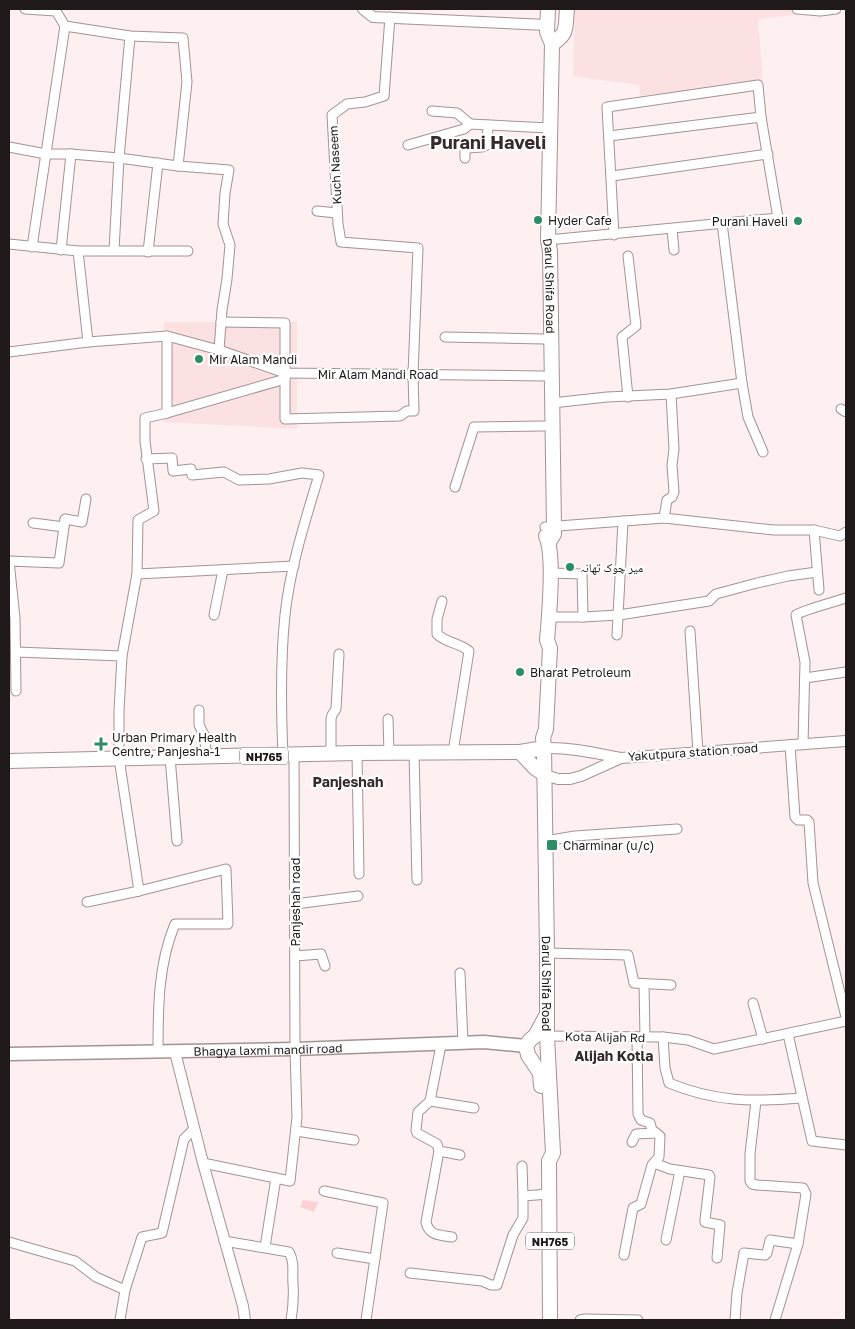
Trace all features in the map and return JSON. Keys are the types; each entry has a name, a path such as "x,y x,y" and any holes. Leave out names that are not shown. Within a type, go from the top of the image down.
{"main road":[{"name":"Darul Shifa Road","path":"548,9 548,35 552,44 548,242 550,251 552,403 549,617 548,644 542,647 540,729 544,743 548,953 547,1013 536,1039 553,1152 549,1161 550,1320"},
{"path":"552,44 565,33 567,9"},
{"path":"548,242 543,252 542,266 544,426 550,533"},
{"name":"NH765","path":"9,761 357,753 520,752 544,743"},
{"path":"520,752 535,768 545,775"},
{"name":"NH765","path":"536,1039 528,1055 540,1073 545,1152 549,1161"},
{"name":"Bhagya laxmi mandir road","path":"9,1054 441,1045 536,1039"}],"street":[{"path":"25,9 56,11 65,26 32,247"},
{"path":"363,9 373,17 547,25"},
{"path":"797,9 836,9"},
{"name":"Kuch Naseem","path":"390,17 384,96 364,102 347,104 332,115 338,213 341,242 418,248 413,374"},
{"path":"65,26 130,36 183,38 187,82 178,166"},
{"path":"114,250 119,158 130,36"},
{"path":"548,242 778,218 761,117 758,85 607,107 614,235"},
{"path":"432,111 457,113 470,124"},
{"path":"609,136 761,117"},
{"path":"408,145 464,128 470,124 550,128"},
{"path":"465,158 468,148 487,145 488,125"},
{"path":"9,147 46,154 119,158 158,164 229,170 223,224 230,245 219,350"},
{"path":"61,250 71,154"},
{"path":"612,176 768,154"},
{"path":"148,252 158,164"},
{"path":"317,212 338,213"},
{"path":"722,223 748,417 763,452"},
{"path":"672,228 674,250"},
{"path":"9,244 78,251 188,251"},
{"path":"78,251 88,342"},
{"path":"628,256 636,326 622,337 628,397"},
{"path":"221,322 286,323 284,419 400,416 407,411 414,411 413,374"},
{"path":"167,336 167,413"},
{"name":"Mir Alam Mandi Road","path":"9,352 88,342 167,336 219,350 285,376 413,374 544,376"},
{"path":"445,337 544,339"},
{"path":"139,891 119,758 119,712 122,656 137,574 138,520 154,511 146,459 145,418 167,413 285,376"},
{"path":"552,403 671,394 742,383"},
{"path":"664,518 667,500 674,492 671,394"},
{"path":"455,487 474,427 544,426"},
{"name":"Panjeshah road","path":"146,459 172,458 173,471 191,469 192,474 224,472 239,480 268,479 302,472 319,475 304,523 285,615 280,690 289,756 295,904 296,1132 290,1181 276,1178"},
{"path":"16,691 16,652 9,560 59,563 66,519 82,522 86,499"},
{"path":"550,533 623,521 664,518 774,530 814,530 840,536 846,532"},
{"path":"616,635 619,615 623,521"},
{"path":"33,523 64,527"},
{"path":"814,530 818,590"},
{"path":"137,574 294,566"},
{"path":"214,615 223,570"},
{"path":"549,617 619,615 709,601 716,594 788,576 817,572"},
{"path":"550,573 582,574 583,617"},
{"path":"803,744 804,650 796,615 800,612 846,598"},
{"path":"442,601 437,619 437,634 469,651 453,752"},
{"path":"690,631 698,752"},
{"path":"16,652 122,656"},
{"path":"331,754 331,719 336,709 339,654"},
{"path":"805,678 846,672"},
{"path":"199,710 200,726 204,735 207,757"},
{"path":"388,719 389,753"},
{"name":"Yakutpura station road","path":"545,775 558,779 570,779 620,758 846,741"},
{"path":"544,743 620,758"},
{"path":"790,745 795,817 798,820 807,820 809,822 813,883 846,1017"},
{"path":"414,752 418,880"},
{"path":"357,753 359,874"},
{"path":"170,757 177,841"},
{"path":"545,841 575,836 677,829"},
{"path":"87,902 226,869 228,924 175,924 170,935 158,1005 158,1052"},
{"path":"295,904 358,896"},
{"path":"548,953 628,955 634,983 672,985"},
{"path":"295,956 321,954 325,966"},
{"path":"460,973 463,1043"},
{"path":"624,1255 633,1208 641,1204 654,1163 659,1157 661,1141 660,1136 650,1123 641,1120 638,1114 644,984"},
{"path":"753,1004 763,1039"},
{"name":"Kota Alijah Rd","path":"536,1039 663,1037 688,1040 714,1049 846,1021"},
{"path":"788,1034 812,1141 846,1145"},
{"path":"663,1037 668,1083 703,1096 756,1101 801,1098"},
{"path":"441,1045 430,1101 418,1112 416,1130 419,1135 437,1144 439,1151 426,1222 427,1229 431,1234 452,1237"},
{"path":"175,1052 203,1163 243,1306 245,1320"},
{"path":"430,1101 474,1108"},
{"path":"756,1101 750,1181 752,1184 757,1185 803,1188 806,1194 798,1244 775,1320"},
{"path":"120,1320 125,1290 142,1237 162,1233 184,1139 194,1128"},
{"path":"296,1132 354,1140"},
{"path":"632,1142 636,1134 656,1133"},
{"path":"439,1151 460,1155"},
{"path":"203,1163 276,1178 266,1247"},
{"path":"654,1163 680,1172 709,1175 705,1220 706,1222 720,1225 717,1258"},
{"path":"410,1273 482,1281 491,1285 498,1284 513,1235 522,1218 522,1166"},
{"path":"666,1240 680,1172"},
{"path":"324,1191 383,1203 366,1320"},
{"path":"523,1196 549,1194"},
{"path":"224,1240 289,1252 294,1261 294,1296 291,1320"},
{"path":"735,1320 737,1293 744,1253 764,1255 767,1252 770,1240 798,1244"},
{"path":"9,1242 75,1260 96,1277 125,1290"},
{"path":"337,1253 375,1259"},
{"path":"580,1320 638,1320"}],"shaded area":[{"path":"575,9 822,9 822,12 758,19 763,82 640,96 639,85 573,76"},
{"name":"Mir Alam Mandi","path":"164,322 297,322 297,429 163,422"},
{"path":"303,1200 318,1202 314,1212 300,1207"}],"place":[{"name":"Hyder Cafe","path":"538,220"},
{"name":"Purani Haveli","path":"798,221"},
{"name":"Mir Alam Mandi","path":"199,359"},
{"name":"میر چوک تھانہ","path":"570,567"},
{"name":"Bharat Petroleum","path":"520,672"},
{"name":"Urban Primary Health Centre, Panjesha-1","path":"101,744"},
{"name":"Charminar (u/c)","path":"552,845"}],"district":[{"name":"Purani Haveli","path":"488,142"},
{"name":"Panjeshah","path":"348,781"},
{"name":"Alijah Kotla","path":"614,1055"}]}
